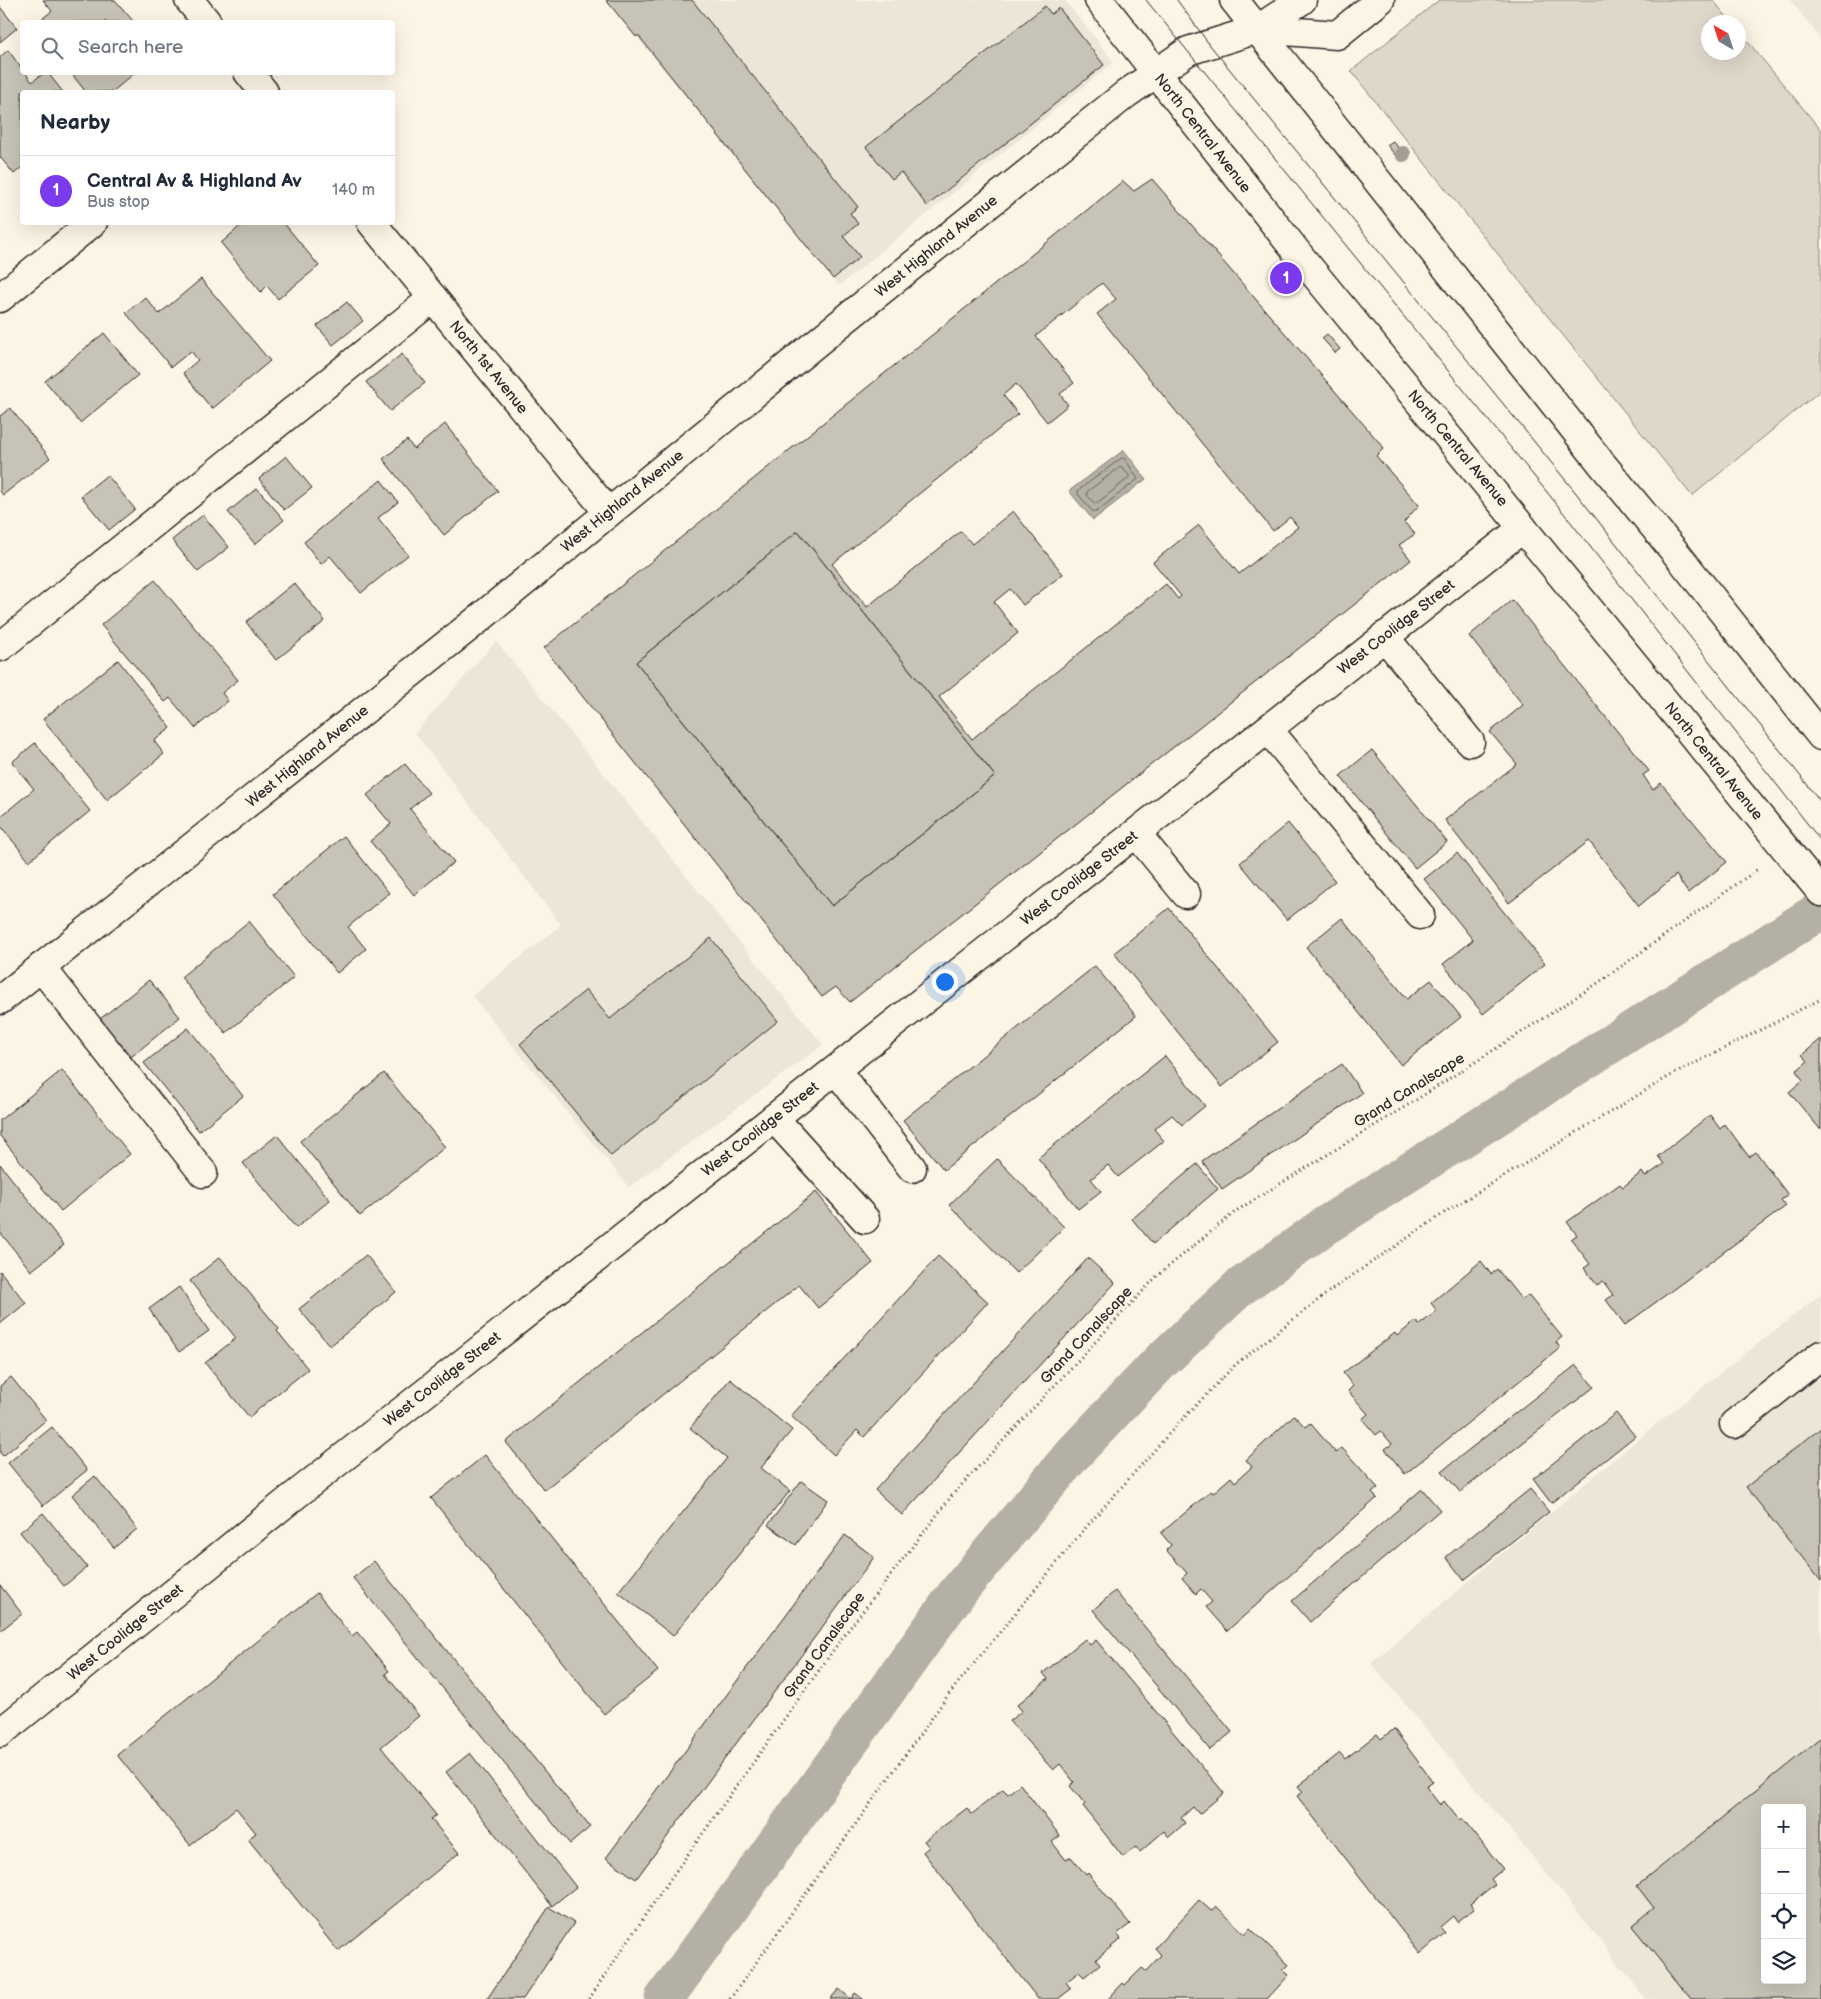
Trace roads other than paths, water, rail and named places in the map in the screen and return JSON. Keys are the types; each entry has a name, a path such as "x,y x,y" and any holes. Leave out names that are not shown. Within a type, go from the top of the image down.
{"street":[{"path":"189,0 205,20"},
{"name":"North Central Avenue","path":"1099,0 1302,260 1814,883"},
{"path":"1234,0 1602,464 1680,558 1821,736"},
{"path":"1258,30 1302,0"},
{"path":"1258,30 1337,35 1380,0"},
{"name":"West Highland Avenue","path":"0,1000 480,618 952,232 1126,94 1188,51 1258,30"},
{"path":"0,298 89,225"},
{"name":"North 1st Avenue","path":"373,225 608,512"},
{"path":"0,647 433,298"},
{"name":"West Coolidge Street","path":"0,1733 288,1501 1523,528"},
{"path":"1384,636 1470,742"},
{"path":"1268,728 1420,915"},
{"path":"1136,833 1186,894"},
{"path":"41,967 204,1173"},
{"path":"836,1070 912,1168"},
{"path":"774,1118 865,1219"},
{"path":"1734,1424 1821,1355"}],"water":[{"path":"1124,450 1146,479 1093,520 1069,491"}],"waterway":[{"path":"664,1999 957,1593 1072,1455 1159,1363 1239,1288 1323,1227 1821,910"}],"tram line":[{"path":"1146,0 1555,502 1821,841"},
{"path":"1177,0 1209,44 1572,488 1821,802"}],"place":[{"name":"Central Av & Highland Av","path":"1286,278"}]}
